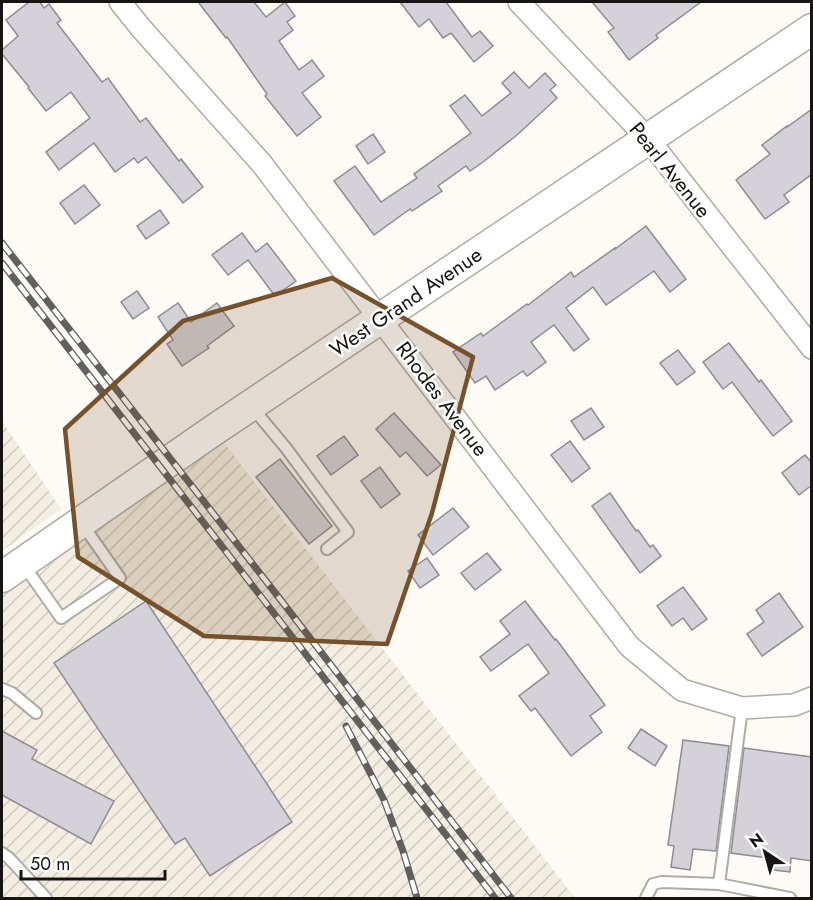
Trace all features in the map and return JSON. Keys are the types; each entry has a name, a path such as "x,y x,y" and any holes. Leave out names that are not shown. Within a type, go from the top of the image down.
{"main road":[{"name":"West Grand Avenue","path":"12,570 251,406 812,29"}],"street":[{"name":"Rhodes Avenue","path":"120,2 262,164 629,646 682,690 742,708 794,705 812,698"},
{"name":"Pearl Avenue","path":"519,2 648,139 812,348"}],"lane":[{"path":"251,406 286,448 348,532 327,549"},
{"path":"12,570 61,618 120,578 81,522"},
{"path":"2,688 12,693 36,713"},
{"path":"719,884 742,708"},
{"path":"2,853 46,898"},
{"path":"646,898 653,884 662,882 719,884 790,898"}],"highlighted area":[{"path":"332,278 473,357 432,513 387,644 204,636 78,557 65,429 183,321"}],"shaded area":[{"path":"2,421 61,509 2,551"},
{"path":"218,435 575,898 2,898 2,580"}],"building":[{"path":"29,2 40,2 44,8 49,4 61,20 57,23 102,82 108,78 140,122 146,118 179,161 181,159 203,187 183,203 146,157 138,163 134,158 115,172 94,143 59,170 46,152 90,118 71,92 46,111 2,54 2,50 18,36 6,20"},
{"path":"198,2 254,2 266,17 285,2 295,16 287,22 293,30 279,41 299,70 312,60 324,76 302,93 321,117 297,136 265,96 267,94 227,37"},
{"path":"400,2 446,2 472,37 480,31 493,46 474,62 451,33 443,38 429,19 419,27"},
{"path":"592,2 701,2 656,35 658,38 629,60 608,32 614,28"},
{"path":"514,72 529,88 545,73 556,85 550,90 557,98 517,135 483,162 470,171 466,166 438,186 442,191 412,211 410,209 374,235 334,181 355,166 381,202 417,178 414,174 471,133 450,106 465,95 482,116 511,93 502,83"},
{"path":"812,109 812,174 784,195 789,202 765,219 736,180 770,154 762,145"},
{"path":"373,134 385,152 368,164 356,146"},
{"path":"84,185 100,205 75,224 60,203"},
{"path":"160,210 169,223 146,239 137,226"},
{"path":"646,226 686,279 670,292 654,271 606,305 593,287 566,308 589,339 574,351 554,325 531,342 546,362 527,376 523,371 495,390 486,376 475,383 453,352 481,333 483,336 571,272 574,277"},
{"path":"242,233 256,252 267,243 296,281 275,296 248,260 228,275 212,255"},
{"path":"137,291 149,308 133,319 121,302"},
{"path":"178,303 191,322 217,303 234,326 207,346 209,348 182,366 167,344 173,340 158,317"},
{"path":"729,343 792,421 773,436 732,382 723,389 703,362"},
{"path":"678,350 695,372 677,385 660,363"},
{"path":"591,408 604,427 584,440 571,421"},
{"path":"394,413 441,465 427,476 406,452 400,457 376,429"},
{"path":"344,436 358,455 331,475 317,456"},
{"path":"570,441 590,468 572,482 551,455"},
{"path":"805,455 812,463 812,485 799,495 782,473"},
{"path":"280,459 332,526 309,544 256,477"},
{"path":"380,467 400,494 381,508 361,481"},
{"path":"610,493 636,531 638,530 650,547 653,545 661,556 640,573 592,506"},
{"path":"453,508 469,527 433,555 418,535"},
{"path":"487,553 501,570 475,590 461,573"},
{"path":"427,558 439,575 420,588 408,571"},
{"path":"683,587 707,619 692,630 683,618 672,626 657,606"},
{"path":"779,593 803,627 762,656 747,634 764,622 756,610"},
{"path":"146,601 292,822 210,876 185,838 175,844 54,663"},
{"path":"525,601 605,705 590,716 602,732 571,756 535,708 531,711 519,696 549,673 528,644 491,671 480,657 510,634 500,621"},
{"path":"641,729 667,746 655,766 628,748"},
{"path":"2,731 37,750 32,759 114,801 91,844 2,795"},
{"path":"683,740 729,746 716,851 693,849 690,870 671,867 674,846 668,845"},
{"path":"744,748 812,757 812,861 791,858 790,872 774,870 776,859 731,853"}],"railway":[{"path":"2,243 511,898"},
{"path":"2,263 495,898"},
{"path":"346,726 384,800 417,898"}]}
